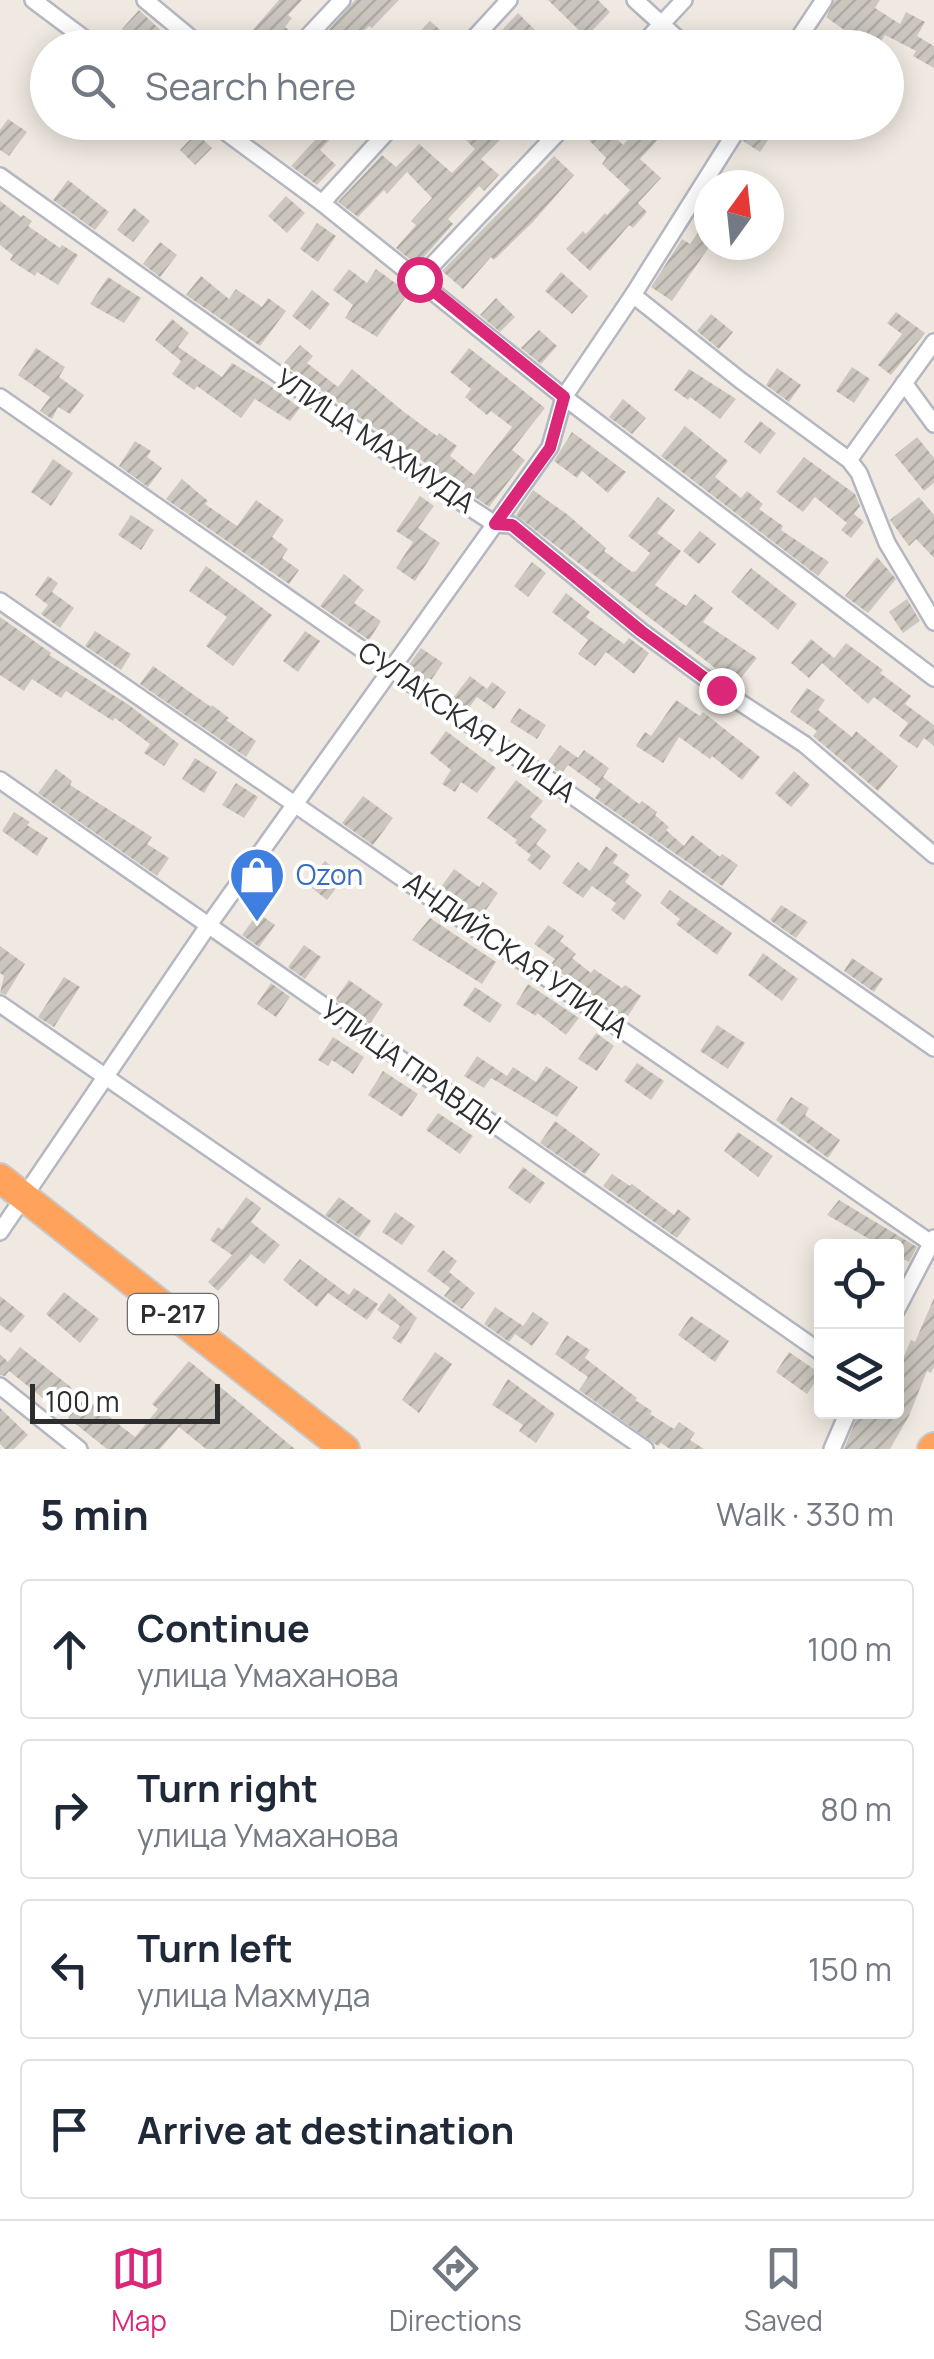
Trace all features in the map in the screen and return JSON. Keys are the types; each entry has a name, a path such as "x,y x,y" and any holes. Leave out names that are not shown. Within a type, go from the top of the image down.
{"highway":[{"name":"Р-217","path":"0,1178 345,1449"}],"street":[{"path":"33,0 73,30"},
{"path":"146,0 181,30"},
{"path":"314,30 342,0"},
{"path":"481,30 508,0"},
{"path":"635,0 668,30"},
{"path":"656,30 684,0"},
{"path":"804,30 824,0"},
{"path":"240,140 564,397 934,678"},
{"path":"322,203 380,140"},
{"path":"419,279 551,140"},
{"path":"0,1232 208,926 550,448 564,397 731,140"},
{"name":"УЛИЦА МАХМУДА","path":"0,176 355,430 495,524 512,525 657,643 804,744 934,855"},
{"path":"633,295 850,460 860,473 888,543 934,622"},
{"path":"850,460 934,342"},
{"path":"904,383 934,424"},
{"name":"СУЛАКСКАЯ УЛИЦА","path":"0,397 934,1048"},
{"name":"АНДИЙСКАЯ УЛИЦА","path":"0,601 933,1240 904,1295"},
{"name":"УЛИЦА ПРАВДЫ","path":"0,780 814,1347"},
{"path":"0,1004 645,1449"},
{"path":"0,1386 79,1449"},
{"path":"832,1449 845,1419"}],"building":[{"path":"279,0 302,0 288,15 292,18 285,27 289,30 253,30"},
{"path":"355,0 399,0 372,28 329,30"},
{"path":"548,0 598,0 610,12 593,30 579,30"},
{"path":"835,0 880,0 875,8 900,24 906,12 925,22 917,36 934,46 934,68 913,56 916,51 904,45 904,30 844,30 826,17"},
{"path":"139,10 161,30 123,30"},
{"path":"518,13 535,30 502,30"},
{"path":"430,21 440,30 422,30"},
{"path":"8,119 27,132 9,156 0,150 0,130"},
{"path":"189,140 203,140 212,148 195,165 180,150"},
{"path":"315,140 330,140 320,150 336,165 317,185 291,166"},
{"path":"466,140 500,140 481,159 499,175 484,191 479,186 448,219 453,224 417,265 396,248 416,225 411,221 432,198 407,172 358,217 338,202 382,155 396,167 419,144 452,173 475,149"},
{"path":"589,140 618,140 623,145 628,140 657,140 640,159 661,178 638,203 647,212 633,228 629,225 590,271 566,249 630,190 602,164 606,158"},
{"path":"744,140 768,140 760,152"},
{"path":"554,156 574,175 533,222 494,260 491,257 463,289 442,271"},
{"path":"68,180 109,212 95,230 53,200"},
{"path":"286,196 305,213 287,233 268,216"},
{"path":"0,201 32,221 28,226 78,255 58,285 10,260 13,255 0,245"},
{"path":"134,208 150,221 133,242 117,230"},
{"path":"317,223 336,236 318,262 300,249"},
{"path":"694,238 694,260 700,260 672,301 651,287 682,239 690,244"},
{"path":"160,242 177,255 160,277 143,264"},
{"path":"349,269 367,283 376,269 409,293 377,337 345,318 353,305 333,290"},
{"path":"561,272 588,296 572,314 545,291"},
{"path":"201,276 229,299 236,289 262,307 268,298 286,311 260,346 186,295"},
{"path":"108,277 141,298 124,323 90,304"},
{"path":"312,290 330,304 310,330 292,316"},
{"path":"496,298 515,317 500,332 480,315"},
{"path":"896,312 925,333 891,375 878,365 902,334 887,323"},
{"path":"711,314 733,332 719,349 697,331"},
{"path":"172,319 189,333 178,347 222,377 232,363 269,385 300,408 290,421 255,399 241,418 197,386 194,390 172,374 181,361 155,340"},
{"path":"539,330 557,346 541,364 521,348"},
{"path":"300,345 313,356 307,363 338,387 352,369 404,412 457,446 450,456 474,475 512,427 491,411 487,415 465,397 471,389 450,372 469,348 545,408 512,450 525,460 489,507 283,364"},
{"path":"36,348 65,367 59,377 84,395 70,414 58,407 52,419 40,411 50,397 18,375"},
{"path":"852,367 870,379 854,403 836,391"},
{"path":"777,368 801,385 789,402 766,385"},
{"path":"689,369 736,399 720,419 674,390"},
{"path":"623,399 646,418 632,434 609,417"},
{"path":"760,421 776,433 760,454 744,442"},
{"path":"685,426 728,461 715,477 741,498 747,491 763,504 759,509 783,526 781,530 829,562 818,576 661,456"},
{"path":"572,432 626,472 608,493 582,471 577,478 554,461"},
{"path":"917,437 934,458 934,483 924,491 895,455"},
{"path":"135,441 151,451 147,457 162,468 148,487 119,466"},
{"path":"804,457 855,494 860,506 854,514 864,522 851,538 841,530 847,523 815,497 803,512 776,492"},
{"path":"53,459 73,473 51,506 31,492"},
{"path":"182,479 208,501 205,504 237,526 256,500 284,520 272,537 288,549 282,558 299,570 289,584 166,499"},
{"path":"533,490 568,515 632,572 650,553 628,536 658,497 675,510 657,533 681,551 655,585 686,606 695,594 713,608 703,622 757,658 736,684 516,515"},
{"path":"420,496 434,506 418,528 440,543 415,581 396,568 413,542 396,531"},
{"path":"919,497 934,515 934,558 916,539 909,546 890,520"},
{"path":"131,515 154,530 141,550 118,535"},
{"path":"700,531 716,544 699,564 683,551"},
{"path":"877,557 896,579 868,613 845,596"},
{"path":"532,562 546,573 528,597 514,586"},
{"path":"206,566 272,615 233,666 206,646 227,617 189,591"},
{"path":"751,568 797,604 778,630 731,592"},
{"path":"344,574 364,590 354,603 381,621 369,640 320,606"},
{"path":"48,576 58,583 52,592 74,608 60,628 41,614 48,605 35,595"},
{"path":"566,593 590,612 586,617 624,644 629,638 649,653 634,674 606,652 595,666 578,654 588,640 552,612"},
{"path":"907,599 920,621 903,633 889,612"},
{"path":"0,617 179,744 164,766 144,753 150,744 115,718 113,721 66,691 61,698 32,679 24,691 0,675"},
{"path":"95,631 131,654 121,670 85,646"},
{"path":"305,631 320,641 298,672 283,661"},
{"path":"811,639 834,658 846,643 883,670 880,673 911,696 905,704 934,725 934,746 924,738 917,748 899,736 908,723 874,697 868,704 822,663 809,678 791,663"},
{"path":"421,648 443,663 429,683 407,667"},
{"path":"153,666 212,705 256,741 246,757 140,684"},
{"path":"470,676 487,689 492,682 506,692 494,709 477,697 468,709 453,698"},
{"path":"807,688 825,700 818,710 852,737 856,731 898,766 878,791 813,736 817,731 790,712"},
{"path":"676,700 700,716 703,712 760,757 742,780 679,737 663,763 636,746 645,732 651,736"},
{"path":"519,708 546,725 537,739 510,722"},
{"path":"446,731 496,768 477,793 461,782 455,792 442,784 451,770 430,753"},
{"path":"560,745 578,758 584,750 609,768 603,777 639,804 642,801 657,812 655,815 669,827 666,830 684,846 692,835 720,857 722,854 738,865 722,886 595,798 601,789 568,765 561,774 546,764"},
{"path":"195,758 217,772 204,793 182,779"},
{"path":"56,769 72,781 70,785 152,837 147,844 169,858 157,876 38,793"},
{"path":"794,771 810,785 791,807 775,793"},
{"path":"516,780 543,801 530,817 547,830 536,844 551,856 540,870 527,860 531,855 515,843 517,840 487,818"},
{"path":"236,783 258,797 244,818 222,805"},
{"path":"363,796 393,818 373,845 342,823"},
{"path":"14,812 48,838 37,856 2,831"},
{"path":"606,846 618,855 613,863 630,875 625,882 642,895 624,920 611,910 616,903 592,886 583,898 562,883 578,862 590,871"},
{"path":"325,861 345,877 327,900 307,884"},
{"path":"454,869 479,887 483,882 498,893 480,918 439,890"},
{"path":"670,890 732,933 717,955 676,924 680,919 660,903"},
{"path":"781,905 808,922 796,938 770,920"},
{"path":"258,913 275,925 259,947 242,935"},
{"path":"430,918 496,962 482,984 412,940"},
{"path":"548,925 564,936 560,941 576,954 572,958 591,973 594,969 641,996 626,1019 550,965 555,959 534,944"},
{"path":"304,945 321,957 305,979 288,967"},
{"path":"0,946 25,964 6,995 0,993 4,976 0,973"},
{"path":"763,953 798,979 782,1001 748,975"},
{"path":"852,958 883,979 874,992 844,971"},
{"path":"64,977 80,987 54,1027 38,1017"},
{"path":"349,980 383,1004 370,1024 335,1000"},
{"path":"271,983 290,997 276,1017 257,1004"},
{"path":"528,984 579,1018 566,1035 537,1013 536,1016 516,1004"},
{"path":"475,987 502,1005 490,1023 463,1005"},
{"path":"717,1025 745,1043 728,1069 700,1051"},
{"path":"596,1033 614,1046 597,1071 578,1059"},
{"path":"333,1037 364,1057 353,1074 332,1060 328,1066 318,1060"},
{"path":"477,1056 507,1076 513,1067 536,1082 546,1066 578,1087 557,1117 491,1078 484,1088 464,1076"},
{"path":"637,1063 664,1081 651,1100 624,1081"},
{"path":"383,1071 418,1094 402,1117 368,1095"},
{"path":"791,1097 809,1108 805,1115 840,1140 828,1158 776,1120"},
{"path":"438,1113 473,1136 460,1154 426,1130"},
{"path":"555,1121 600,1154 585,1174 540,1143"},
{"path":"738,1132 773,1156 758,1177 724,1151"},
{"path":"523,1167 545,1183 530,1204 508,1188"},
{"path":"612,1174 674,1215 678,1209 691,1219 677,1238 603,1186"},
{"path":"246,1197 261,1208 251,1222 280,1245 264,1264 251,1254 218,1291 208,1282 232,1255 210,1240"},
{"path":"339,1197 371,1221 359,1238 325,1215"},
{"path":"839,1200 904,1239 870,1239 827,1215"},
{"path":"395,1212 415,1226 402,1245 382,1232"},
{"path":"904,1239 917,1247 909,1262 904,1259"},
{"path":"443,1250 457,1261 449,1272 475,1293 462,1309 444,1296 450,1288 427,1271"},
{"path":"300,1259 349,1295 354,1288 378,1304 367,1320 328,1293 317,1307 283,1280"},
{"path":"64,1292 99,1319 80,1343 46,1314"},
{"path":"389,1293 417,1318 401,1344 392,1338 400,1326 377,1310"},
{"path":"0,1296 25,1316 11,1333 0,1325"},
{"path":"934,1298 934,1367 931,1373 927,1371 909,1416 890,1449 844,1449 856,1419 904,1419 904,1356 911,1340 915,1342"},
{"path":"495,1307 523,1326 533,1312 549,1323 532,1346 515,1334 509,1342 484,1324"},
{"path":"691,1316 729,1341 715,1362 678,1335"},
{"path":"567,1335 590,1350 585,1358 637,1398 652,1411 650,1414 674,1429 679,1422 695,1433 690,1440 704,1449 670,1449 661,1443 658,1446 579,1390 588,1377 555,1354"},
{"path":"20,1347 72,1388 54,1407 9,1371 0,1375 0,1354 8,1362"},
{"path":"435,1352 452,1364 419,1413 402,1400"},
{"path":"789,1352 814,1369 814,1384 807,1394 776,1372"},
{"path":"189,1361 295,1449 206,1449 179,1427 160,1449 107,1449 68,1418 85,1398 135,1437 158,1409 152,1404"},
{"path":"508,1379 555,1414 536,1443 519,1431 523,1425 492,1405"},
{"path":"0,1408 28,1435 14,1449 5,1449 0,1444"}],"place":[{"name":"Ozon","path":"257,924"}],"route":[{"path":"419,279 564,397 550,448 495,524 512,525 641,631 721,690"}]}
